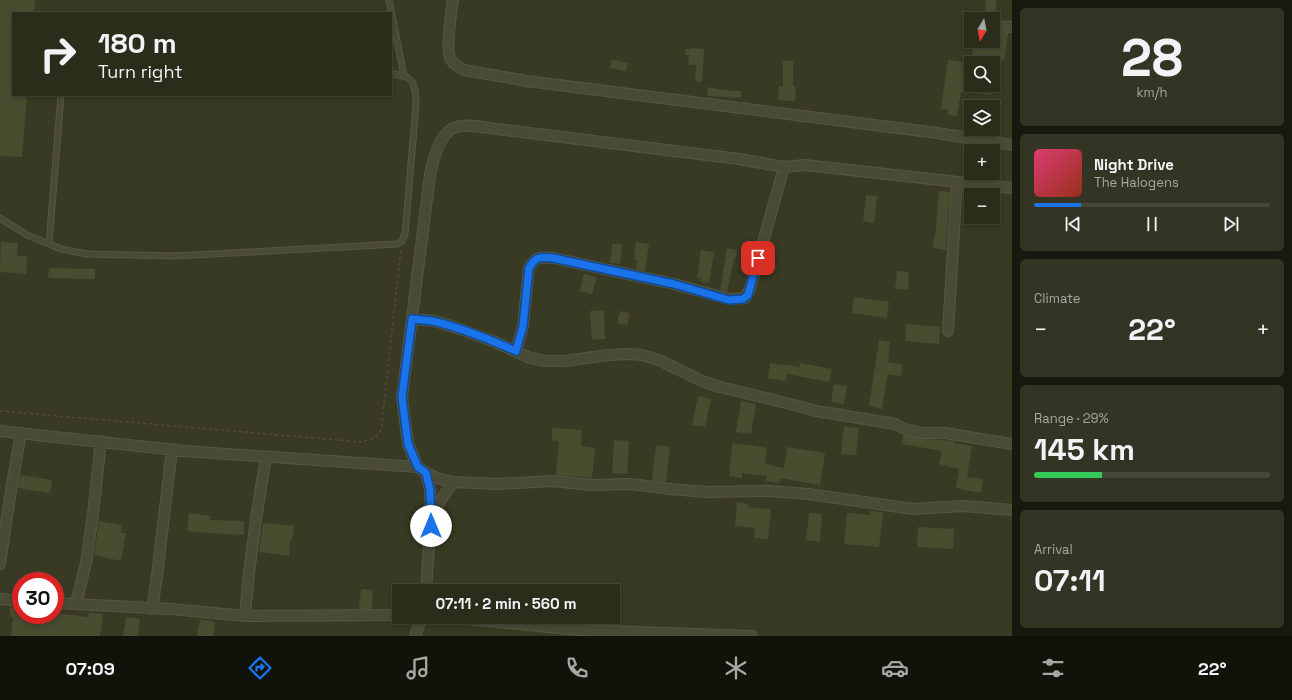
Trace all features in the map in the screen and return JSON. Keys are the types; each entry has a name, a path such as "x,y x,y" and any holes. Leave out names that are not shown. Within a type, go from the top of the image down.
{"street":[{"path":"453,0 449,45 450,57 456,66 464,70 527,81 937,133 1012,145"},
{"path":"1000,26 1012,27"},
{"path":"426,584 431,515 430,490 422,470 408,444 402,397 430,175 436,149 451,129 464,126 497,129 598,140 739,159 784,167 805,165 1012,188"},
{"path":"516,351 523,326 529,268 536,258 553,258 674,284 729,300 745,298 750,289 784,167"},
{"path":"948,331 957,182"},
{"path":"412,319 448,325 495,342 530,358 546,361 566,361 629,354 642,355 659,360 720,388 816,411 895,424 907,430 922,433 945,433 1012,444"},
{"path":"0,431 172,450 379,464 422,470 440,479 453,482 497,484 554,481 591,484 631,484 706,492 769,491 808,494 913,509 964,506 1012,510"},
{"path":"0,564 8,506 21,433"},
{"path":"76,604 86,563 101,441"},
{"path":"152,609 172,450"},
{"path":"245,616 253,533 266,457"},
{"path":"431,515 453,482"},
{"path":"0,600 12,601"},
{"path":"64,603 171,609 245,616 392,615"},
{"path":"415,636 419,624"},
{"path":"518,624 578,630 752,636"}],"lane":[{"path":"389,0 391,12"},
{"path":"392,15 404,76"},
{"path":"0,218 26,235 61,249 87,254 175,256 398,244 402,241 405,234 416,105 416,89 409,78 392,74"},
{"path":"49,244 61,96"}],"path":[{"path":"0,411 360,442 374,438 381,430 402,241"}],"building":[{"path":"0,0 35,0 34,12 12,12 12,96 27,96 22,157 0,156"},
{"path":"986,0 996,0 996,12 985,12"},
{"path":"1000,33 1008,33 1004,61 1000,61 1000,56 972,55 973,48 1000,48"},
{"path":"686,49 704,49 702,82 695,81 696,65 688,65 689,55 685,55"},
{"path":"612,60 628,63 626,71 610,68"},
{"path":"948,60 963,62 962,72 964,72 964,92 991,92 991,95 961,92 957,116 948,115 948,110 941,109"},
{"path":"783,61 793,61 793,86 796,87 795,101 778,100 779,86 783,86"},
{"path":"708,87 741,91 741,98 707,96"},
{"path":"939,191 950,192 946,250 933,248"},
{"path":"866,195 877,196 874,223 863,221"},
{"path":"1,242 18,243 17,256 27,256 26,274 0,272"},
{"path":"636,242 649,244 645,271 636,269 637,260 634,260"},
{"path":"612,244 622,244 620,264 610,263"},
{"path":"727,248 737,250 727,292 720,290"},
{"path":"701,250 714,252 709,283 700,282 701,278 697,278"},
{"path":"49,268 95,269 95,279 48,278"},
{"path":"897,271 909,272 908,290 895,289"},
{"path":"584,274 597,277 592,294 580,291"},
{"path":"854,297 889,302 887,318 852,313"},
{"path":"604,310 605,339 592,340 590,311"},
{"path":"620,311 630,313 627,325 617,323"},
{"path":"906,324 940,327 939,344 905,341"},
{"path":"879,340 890,342 888,362 903,365 901,376 888,374 882,409 869,406"},
{"path":"770,363 800,367 800,363 832,369 829,382 787,374 786,381 768,378"},
{"path":"834,384 847,386 844,404 831,402"},
{"path":"698,396 711,399 705,427 692,425"},
{"path":"741,401 756,404 751,434 736,432"},
{"path":"844,427 859,428 856,455 841,454"},
{"path":"552,428 582,430 581,446 595,448 592,478 556,475 559,441 552,440"},
{"path":"903,435 921,439 954,441 954,443 972,446 967,477 983,479 981,493 956,488 959,469 939,464 942,451 902,444"},
{"path":"614,440 629,441 627,474 612,473"},
{"path":"732,443 767,448 765,464 784,468 787,447 825,453 820,485 780,478 779,483 766,481 767,476 742,473 742,478 729,476"},
{"path":"656,445 670,447 666,482 652,480"},
{"path":"20,475 52,480 50,493 18,488"},
{"path":"737,502 749,504 748,507 771,509 768,539 754,538 755,528 735,526"},
{"path":"870,511 883,512 879,547 844,544 847,513 870,515"},
{"path":"189,513 211,516 210,520 244,521 244,535 187,531"},
{"path":"809,513 822,514 820,542 806,540"},
{"path":"99,521 122,525 121,533 126,533 121,561 94,555"},
{"path":"263,523 294,526 292,541 290,541 289,556 259,552"},
{"path":"918,527 954,529 953,549 917,547"},
{"path":"361,589 373,590 372,609 359,609"},
{"path":"10,607 12,607 12,617 10,617"},
{"path":"89,612 103,614 100,636 11,636 12,624 64,624 64,614 88,617"},
{"path":"126,617 140,619 138,636 123,636"},
{"path":"200,619 215,622 213,636 197,636"}],"route":[{"path":"431,526 430,490 426,473 418,467 408,444 402,397 412,319 448,325 516,351 523,326 529,268 536,258 553,258 674,284 729,300 743,299 748,295 758,258"}]}
